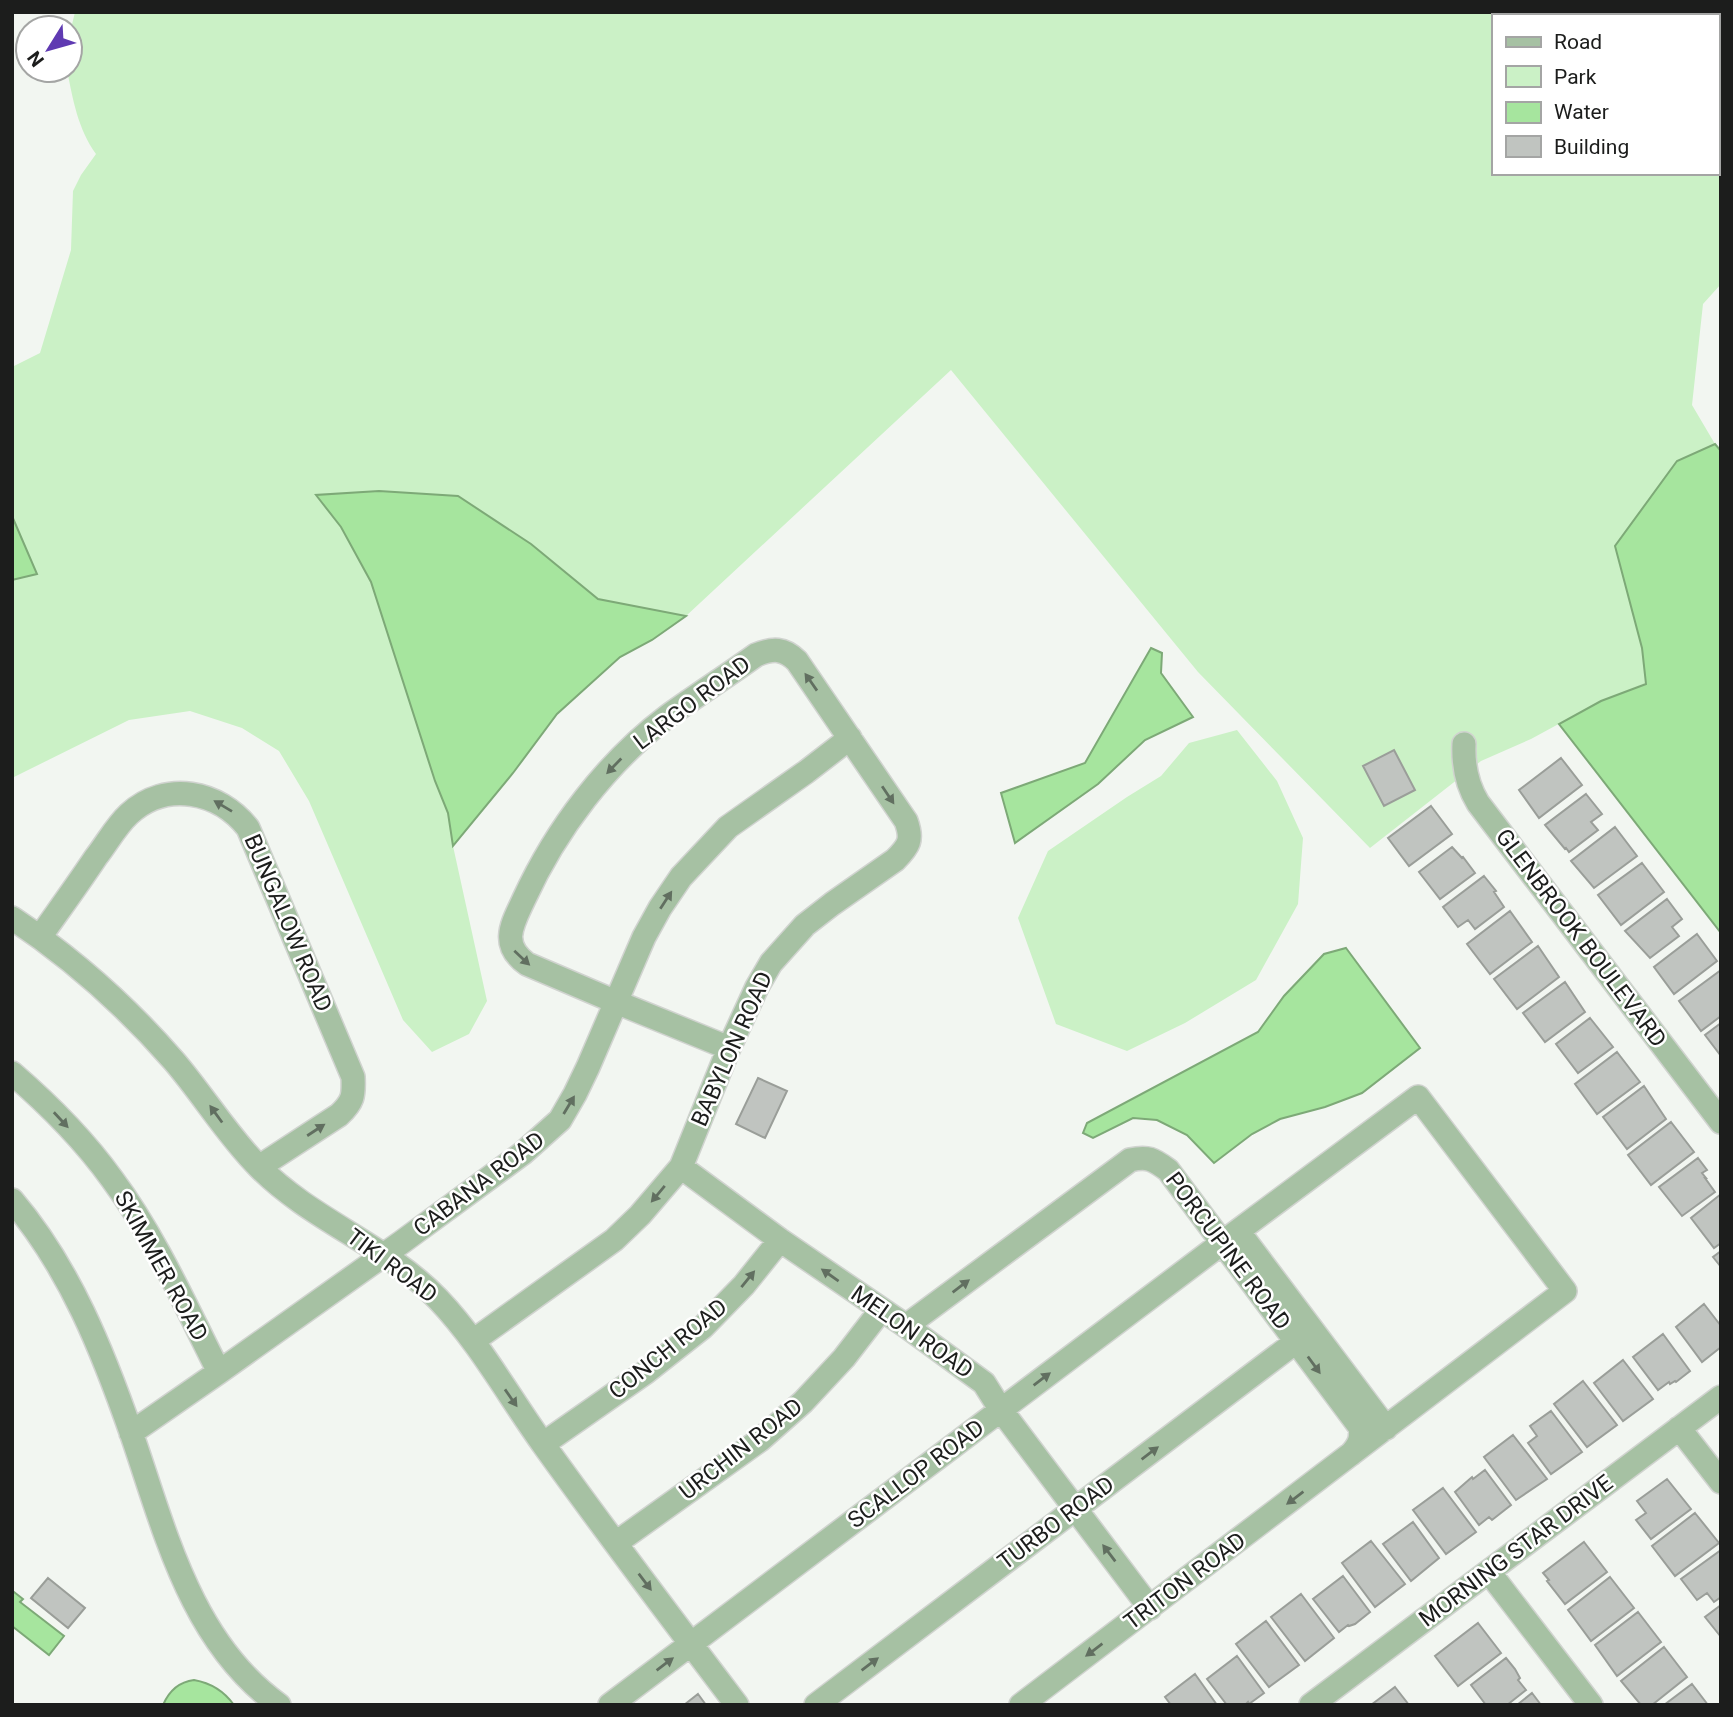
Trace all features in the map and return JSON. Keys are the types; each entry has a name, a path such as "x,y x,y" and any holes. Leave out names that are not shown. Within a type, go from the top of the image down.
{"street":[{"name":"LARGO ROAD","path":"729,1048 527,964 512,948 511,928 534,877 563,829 602,779 667,717 756,655 779,649 797,661 850,738"},
{"name":"CABANA ROAD","path":"131,1433 523,1153 560,1120 575,1094 644,937 681,877 728,827 850,738"},
{"name":"BABYLON ROAD","path":"473,1341 614,1240 640,1215 681,1167 729,1048 771,963 805,925 904,852 910,832 906,821 850,738"},
{"name":"GLENBROOK BOULEVARD","path":"1464,744 1467,781 1478,803 1721,1122"},
{"name":"BUNGALOW ROAD","path":"40,937 120,823 139,806 155,798 191,794 211,799 239,817 248,828 353,1077 354,1085 354,1094 348,1107 339,1115 259,1167"},
{"name":"TIKI ROAD","path":"12,918 107,991 144,1027 197,1088 231,1135 259,1167 306,1205 383,1254 435,1296 473,1341 543,1444 737,1705"},
{"name":"SKIMMER ROAD","path":"12,1073 50,1108 112,1178 167,1269 219,1372"},
{"name":"SCALLOP ROAD","path":"610,1705 1418,1097 1565,1292 1386,1428"},
{"name":"PORCUPINE ROAD","path":"906,1326 1130,1160 1142,1157 1154,1159 1168,1170 1230,1237 1297,1341 1360,1427 1362,1437 1349,1457"},
{"name":"MELON ROAD","path":"681,1167 984,1383 1001,1410 1150,1608"},
{"path":"12,1200 48,1247 85,1314 131,1433 177,1566 197,1608 219,1643 243,1672 279,1705"},
{"path":"1230,1237 1386,1428"},
{"name":"CONCH ROAD","path":"543,1444 646,1372 703,1327 744,1285 780,1240"},
{"name":"URCHIN ROAD","path":"616,1544 769,1433 803,1402 844,1358 881,1310"},
{"name":"TURBO ROAD","path":"816,1705 1297,1341"},
{"name":"MORNING STAR DRIVE","path":"1311,1705 1721,1397"},
{"name":"TRITON ROAD","path":"1021,1705 1386,1428"},
{"path":"1679,1428 1721,1482"},
{"path":"1489,1572 1591,1705"}],"green space":[{"path":"75,12 1721,12 1721,284 1703,304 1692,405 1715,444 1677,461 1615,546 1642,648 1646,684 1601,701 1531,739 1481,761 1370,848 1198,672 951,370 686,616 598,599 530,544 458,496 379,491 317,495 341,527 371,582 435,781 448,813 487,1001 469,1034 432,1052 403,1020 309,801 279,751 242,728 190,711 129,720 12,778 12,580 37,574 12,516 12,367 40,353 71,250 73,191 96,154 80,124 70,84 84,84 84,14"},
{"path":"1237,730 1277,781 1303,838 1298,904 1256,980 1185,1023 1127,1051 1056,1024 1018,918 1048,851 1161,776 1189,743"}],"water":[{"path":"1715,444 1721,451 1721,933 1559,724 1601,701 1646,684 1642,648 1615,546 1677,461"},
{"path":"379,491 458,496 531,544 598,599 686,616 652,640 620,657 557,714 453,846 448,813 435,781 371,582 341,527 316,495"},
{"path":"12,516 37,574 12,580"},
{"path":"1151,648 1162,653 1161,673 1193,717 1145,740 1098,784 1015,843 1001,793 1085,763"},
{"path":"1346,948 1420,1048 1362,1093 1325,1107 1280,1119 1252,1134 1214,1163 1187,1135 1157,1120 1133,1118 1093,1138 1083,1133 1087,1123 1258,1032 1284,996 1324,954"},
{"path":"14,1592 23,1599 20,1602 64,1636 49,1655 12,1626"},
{"path":"194,1680 217,1688 234,1705 163,1705 175,1688"}],"building":[{"path":"1394,750 1415,790 1384,806 1363,766"},
{"path":"1561,758 1582,785 1539,818 1519,790"},
{"path":"1586,794 1602,814 1591,822 1598,830 1569,852 1545,825"},
{"path":"1431,806 1452,834 1409,866 1388,838"},
{"path":"1615,827 1637,856 1594,888 1571,861"},
{"path":"1452,847 1475,873 1440,899 1419,872"},
{"path":"1642,863 1664,892 1621,925 1598,895"},
{"path":"1484,876 1504,907 1475,929 1468,920 1458,927 1443,907"},
{"path":"1667,899 1682,919 1672,927 1679,936 1650,958 1625,931"},
{"path":"1510,911 1532,942 1490,974 1467,944"},
{"path":"1697,934 1717,961 1674,994 1654,967"},
{"path":"1538,946 1559,977 1517,1009 1494,979"},
{"path":"1721,970 1721,1016 1701,1031 1679,1001"},
{"path":"1565,982 1585,1012 1545,1042 1523,1013"},
{"path":"1590,1018 1613,1047 1578,1073 1556,1044"},
{"path":"1721,1023 1721,1056 1705,1035"},
{"path":"1617,1052 1640,1082 1597,1114 1575,1084"},
{"path":"758,1078 787,1091 765,1138 736,1124"},
{"path":"1644,1086 1666,1119 1627,1149 1603,1117"},
{"path":"1671,1122 1694,1152 1651,1185 1628,1155"},
{"path":"1698,1158 1707,1170 1702,1173 1715,1192 1682,1216 1659,1187"},
{"path":"1721,1194 1721,1243 1714,1248 1691,1218"},
{"path":"1721,1251 1721,1267 1713,1257"},
{"path":"1704,1304 1721,1326 1721,1347 1702,1362 1676,1327"},
{"path":"1663,1334 1690,1371 1676,1382 1669,1382 1658,1390 1633,1357"},
{"path":"1623,1360 1653,1399 1623,1421 1594,1383"},
{"path":"1583,1381 1617,1425 1587,1447 1554,1404"},
{"path":"1551,1411 1582,1452 1551,1474 1528,1443 1537,1436 1530,1426"},
{"path":"1513,1435 1547,1479 1516,1500 1484,1457"},
{"path":"1485,1470 1511,1505 1492,1520 1489,1517 1479,1525 1455,1492"},
{"path":"1667,1479 1691,1509 1651,1539 1636,1520 1646,1513 1637,1501"},
{"path":"1443,1488 1476,1532 1446,1554 1413,1510"},
{"path":"1695,1513 1719,1543 1675,1576 1652,1546"},
{"path":"1413,1522 1439,1558 1411,1581 1383,1544"},
{"path":"1371,1541 1405,1584 1375,1607 1342,1563"},
{"path":"1584,1542 1607,1572 1565,1604 1543,1573"},
{"path":"1721,1550 1721,1597 1714,1602 1707,1593 1697,1600 1681,1579"},
{"path":"1343,1576 1370,1612 1339,1632 1313,1599"},
{"path":"1610,1577 1634,1608 1591,1641 1568,1610"},
{"path":"48,1578 85,1608 68,1628 31,1598"},
{"path":"1301,1594 1334,1638 1305,1661 1271,1617"},
{"path":"1721,1605 1721,1637 1705,1617"},
{"path":"1638,1612 1661,1642 1617,1676 1595,1645"},
{"path":"1266,1621 1299,1665 1269,1687 1236,1644"},
{"path":"1478,1623 1501,1653 1458,1686 1435,1656"},
{"path":"1664,1647 1687,1677 1652,1705 1641,1705 1621,1681"},
{"path":"1237,1656 1264,1693 1249,1704 1227,1705 1207,1679"},
{"path":"1506,1658 1526,1690 1507,1705 1486,1705 1471,1685"},
{"path":"1195,1674 1217,1705 1171,1705 1165,1697"},
{"path":"1692,1684 1708,1705 1664,1705"},
{"path":"1395,1687 1409,1705 1371,1705"},
{"path":"1532,1693 1541,1705 1517,1705"},
{"path":"698,1694 706,1705 684,1705"}]}
